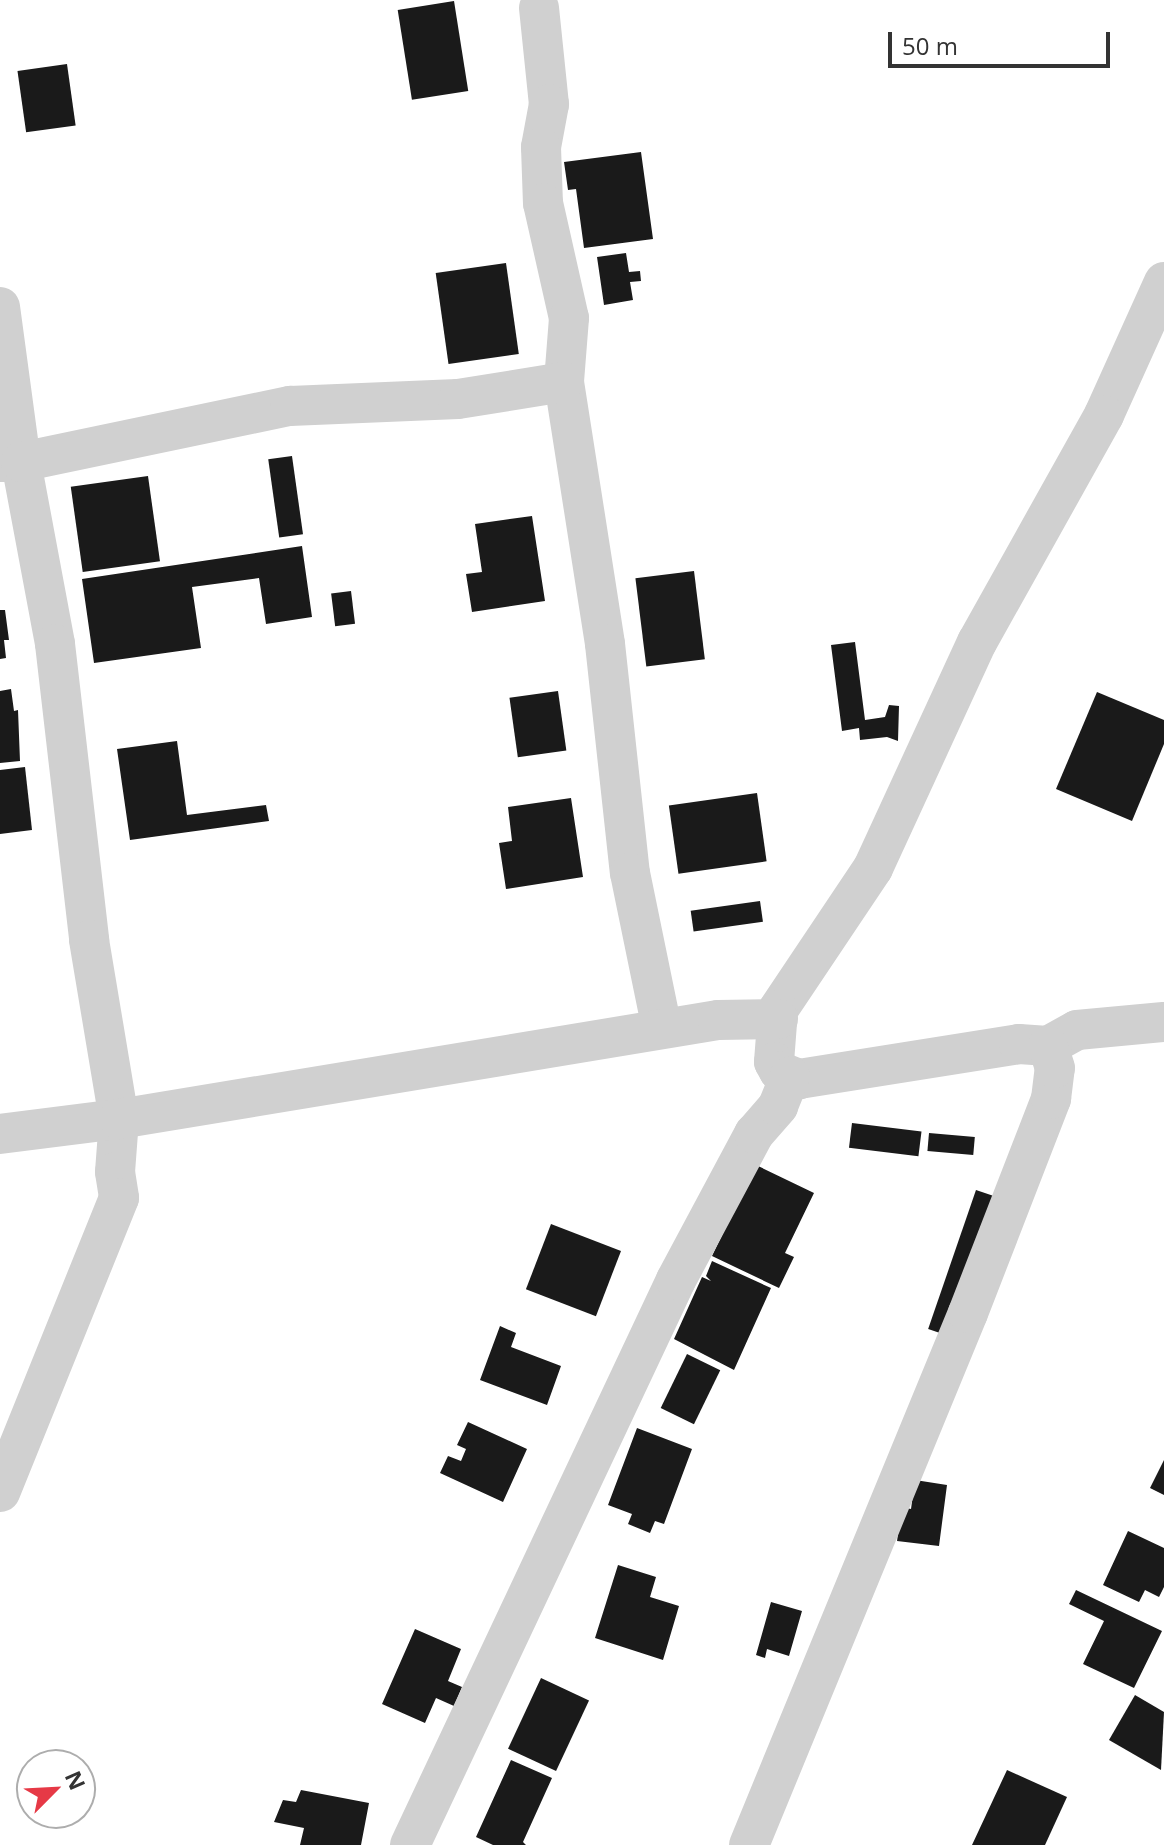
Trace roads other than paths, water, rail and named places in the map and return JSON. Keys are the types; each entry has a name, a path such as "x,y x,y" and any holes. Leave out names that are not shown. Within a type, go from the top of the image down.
{"street":[{"path":"539,8 549,104 541,147 543,203 569,318 564,382 605,644 630,873 662,1029"},
{"path":"1164,282 1104,415 977,642 873,868 809,959 778,1010 774,1062 779,1071 799,1079 1019,1044 1048,1046 1077,1030 1164,1022"},
{"path":"0,307 10,462 55,644 89,940 119,1119 115,1172 119,1198 0,1492"},
{"path":"10,462 290,406 458,399 564,382"},
{"path":"0,1134 119,1119 718,1020 778,1019"},
{"path":"749,1845 968,1313 1051,1099 1055,1068 1048,1046"},
{"path":"410,1845 676,1280 754,1134 778,1106 790,1076"}]}
